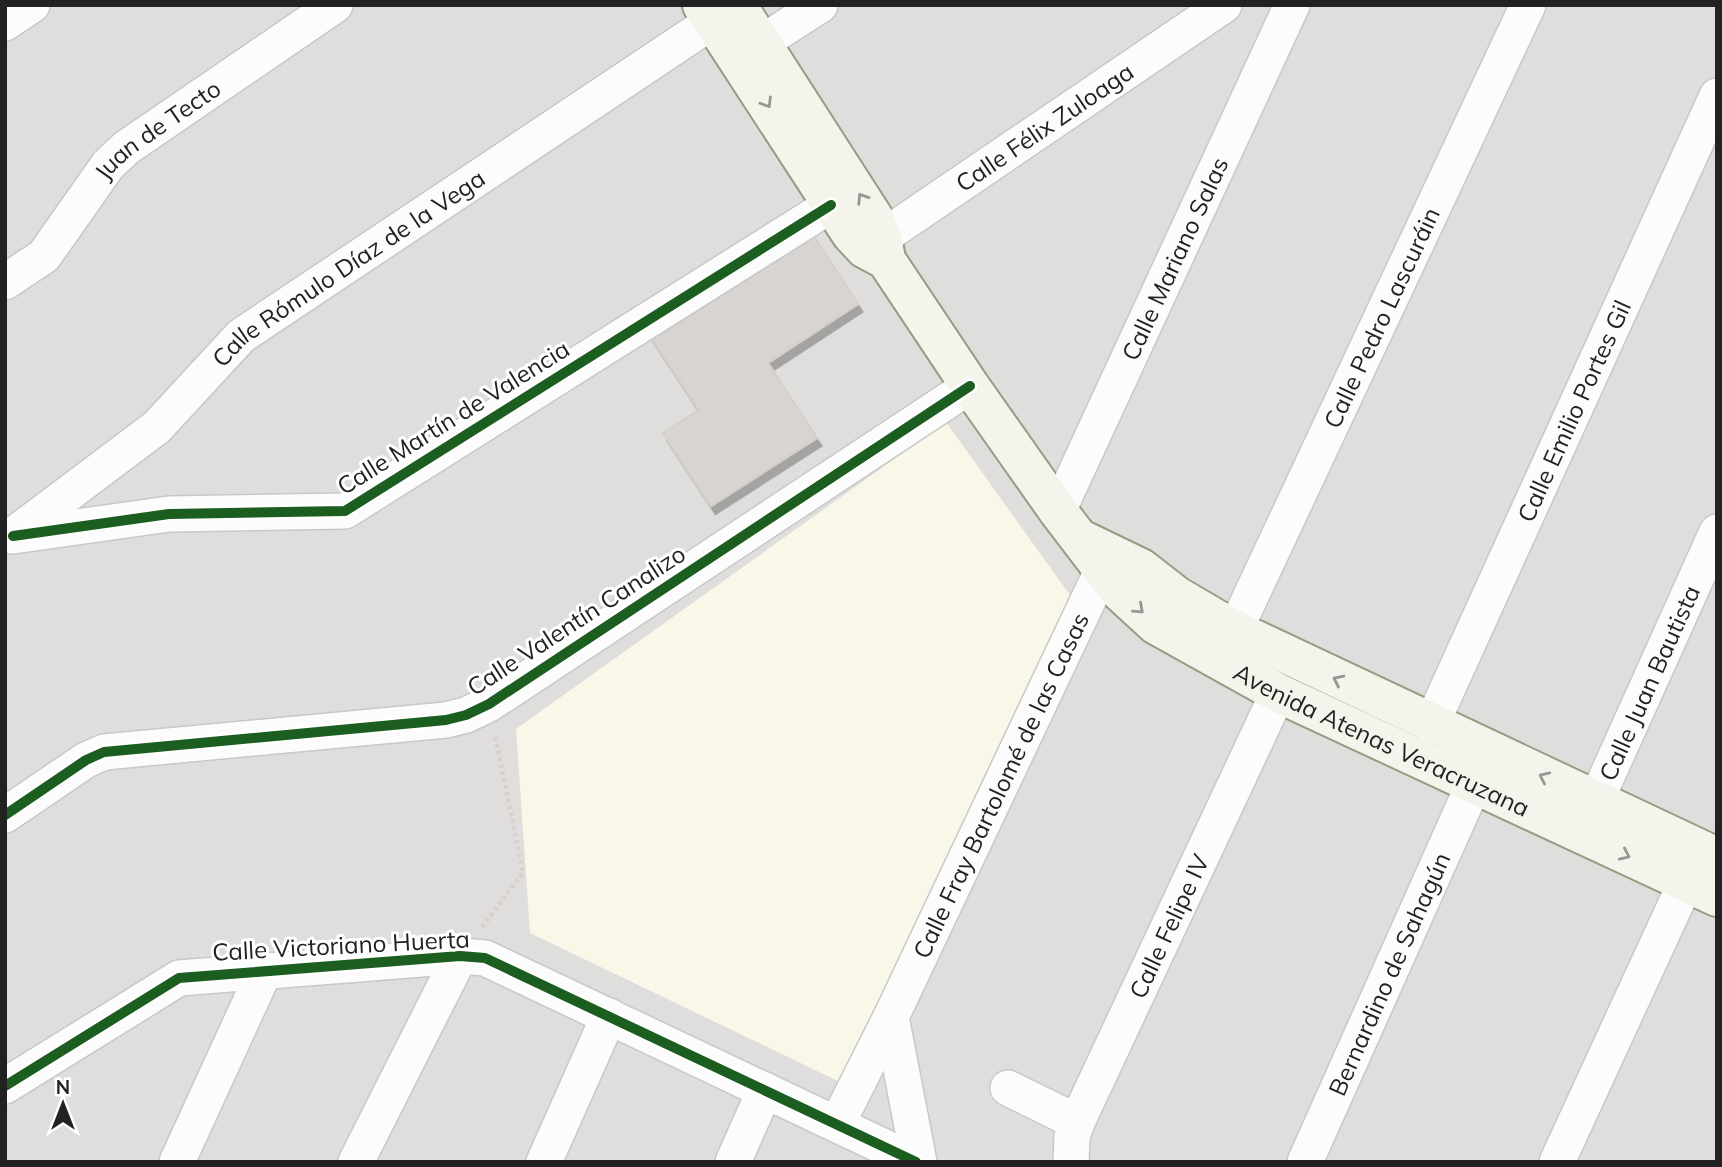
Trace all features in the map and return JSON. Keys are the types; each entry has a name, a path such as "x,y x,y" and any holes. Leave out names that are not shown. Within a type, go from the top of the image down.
{"main road":[{"name":"Avenida Atenas Veracruzana","path":"717,10 750,50 874,218 878,248"},
{"name":"Avenida Atenas Veracruzana","path":"750,50 831,205 878,248 970,386 1087,543 1119,591 1156,625 1278,693 1473,786 1589,818"},
{"name":"Avenida Atenas Veracruzana","path":"1087,543 1141,568 1177,596 1235,630 1431,725 1589,818 1705,872"}],"street":[{"path":"5,23 32,5"},
{"name":"Juan de Tecto","path":"5,282 44,256 108,165 126,148 335,5"},
{"path":"750,50 820,5"},
{"name":"Calle Félix Zuloaga","path":"878,248 1224,5"},
{"name":"Calle Mariano Salas","path":"1087,543 1292,5"},
{"name":"Calle Pedro Lascuráin","path":"1235,630 1528,5"},
{"name":"Calle Rómulo Díaz de la Vega","path":"9,538 157,427 241,336 717,10"},
{"name":"Calle Emilio Portes Gil","path":"1431,725 1717,96"},
{"name":"Calle Martín de Valencia","path":"9,538 169,514 345,511 831,205"},
{"name":"Calle Valentín Canalizo","path":"5,815 86,760 104,752 446,720 466,715 489,704 970,386"},
{"name":"Calle Juan Bautista","path":"1589,818 1717,532"},
{"name":"Calle Fray Bartolomé de las Casas","path":"837,1124 891,1017 1087,543"},
{"name":"Calle Felipe IV","path":"1071,1162 1072,1137 1077,1122 1278,693"},
{"name":"Bernardino de Sahagún","path":"1305,1162 1473,786"},
{"path":"1557,1162 1705,872"},
{"path":"356,1162 460,956"},
{"name":"Calle Victoriano Huerta","path":"5,1086 163,985 198,974 460,956 485,958 918,1162"},
{"path":"177,1162 265,970"},
{"path":"544,1162 609,1016"},
{"path":"891,1017 918,1162"},
{"path":"1008,1088 1077,1122"},
{"path":"733,1162 765,1090"}],"path":[{"path":"460,956 523,873 489,704"}],"shaded area":[{"path":"5,5 1717,5 1717,1162 5,1162"},
{"path":"946,422 1075,602 842,1083 530,933 516,729"}],"building":[{"path":"809,229 858,304 768,363 817,438 711,506 663,433 699,410 649,334"}],"cycle path":[{"path":"13,536 169,514 345,511 831,205"},
{"path":"5,815 86,760 104,752 446,720 466,715 489,704 970,386"},
{"path":"5,1086 179,978 460,956 485,958 916,1162"}]}
